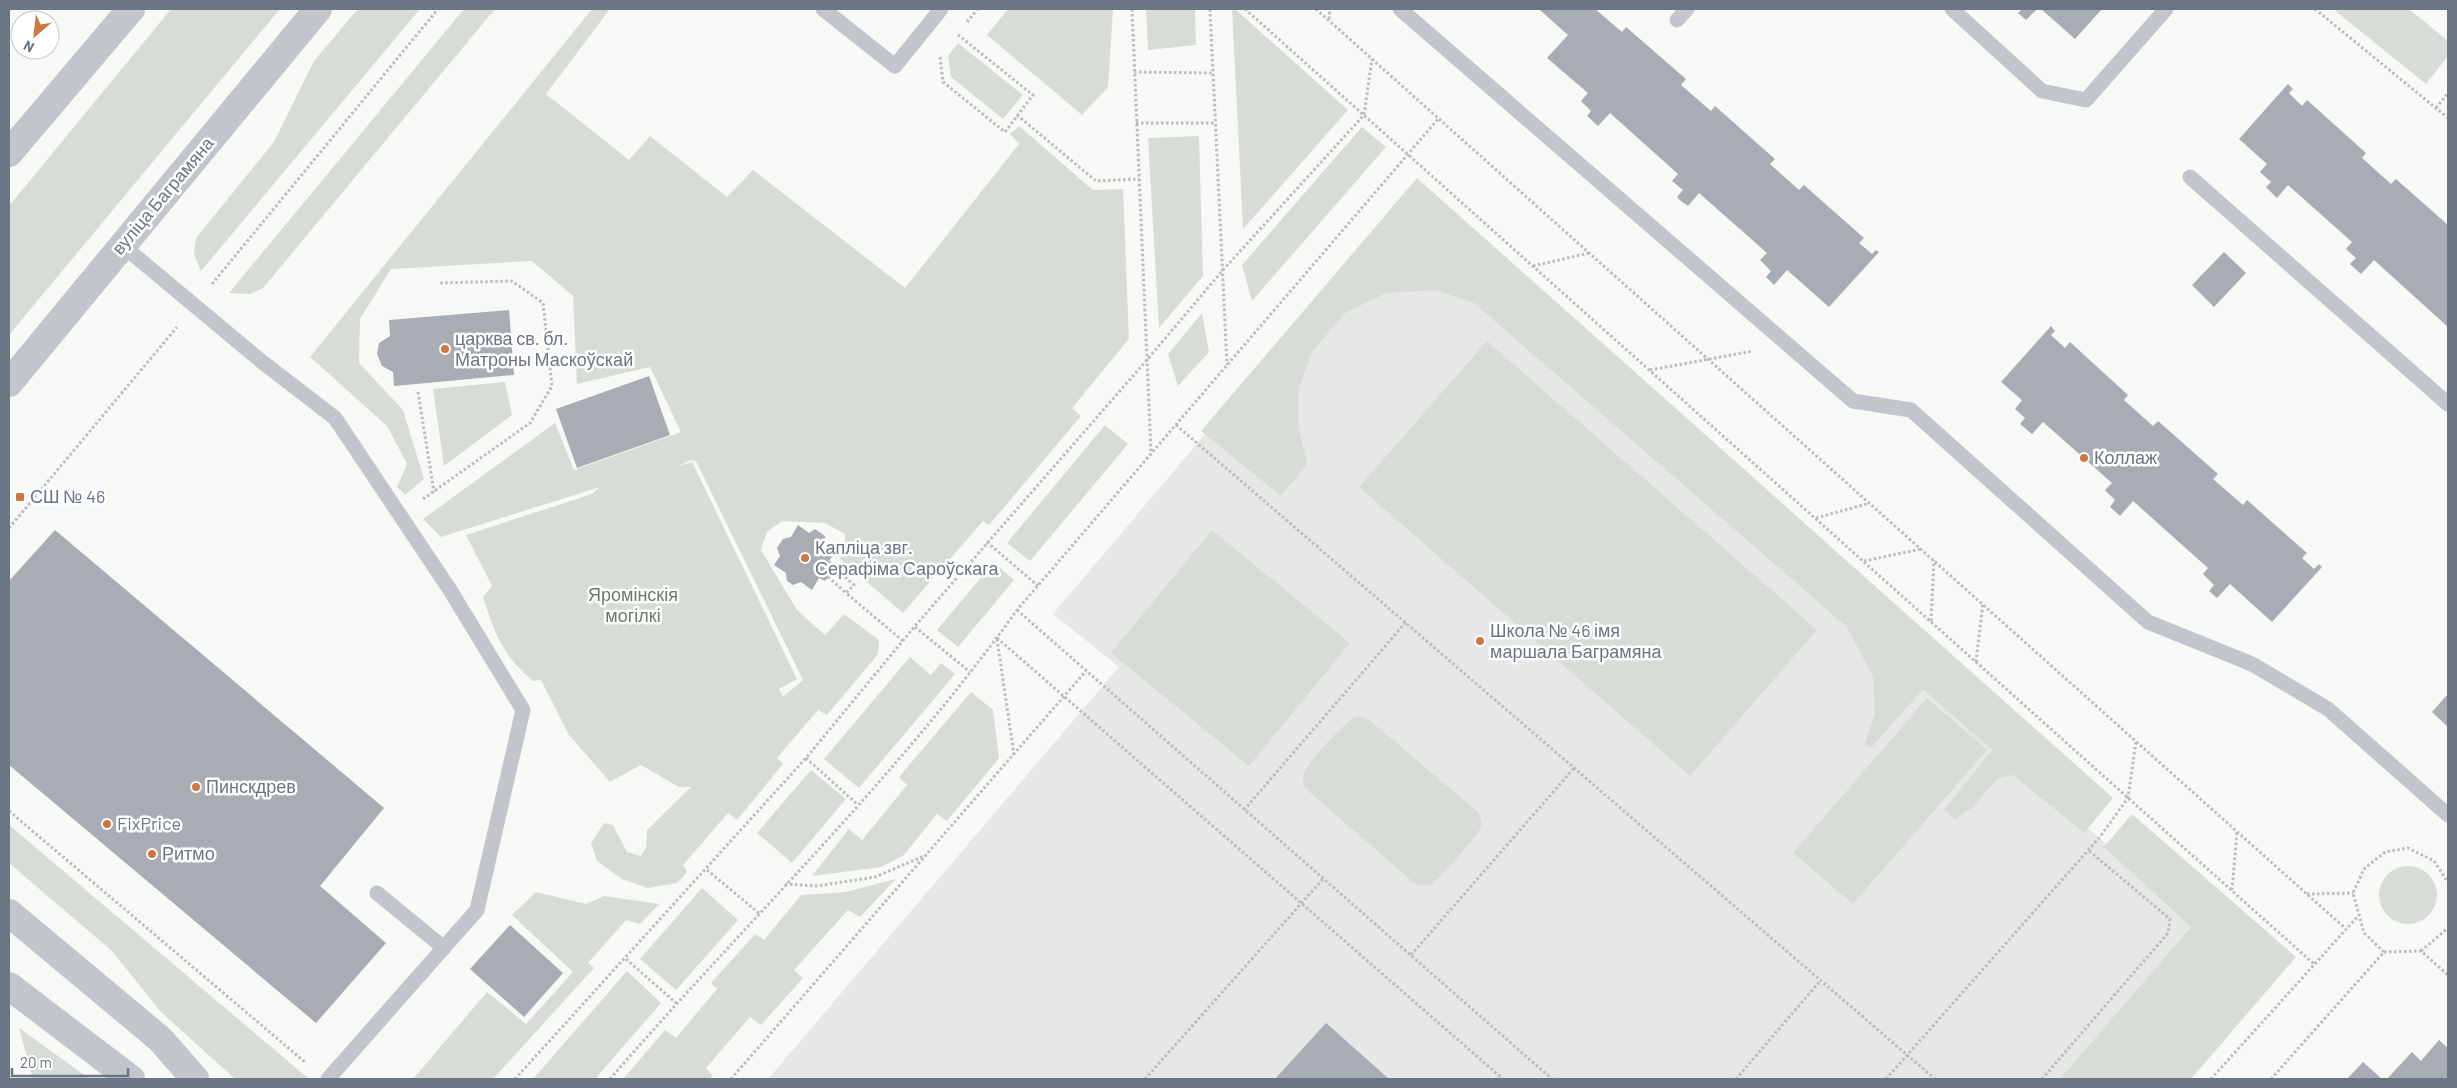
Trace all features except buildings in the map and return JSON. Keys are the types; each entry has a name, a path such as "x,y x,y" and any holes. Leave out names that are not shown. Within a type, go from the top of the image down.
{"street":[{"path":"9,153 131,9"},
{"name":"вуліца Баграмяна","path":"9,383 318,9"},
{"path":"9,914 160,1039 196,1079"},
{"path":"9,986 132,1079"}],"lane":[{"path":"823,9 895,66 941,9"},
{"path":"1400,9 1853,401 1911,410 2148,622 2252,664 2328,709 2448,815"},
{"path":"1677,20 1687,9"},
{"path":"1952,9 2042,91 2086,100 2166,9"},
{"path":"2190,177 2448,404"},
{"path":"122,245 261,361 334,418 450,590 523,710 477,910 328,1079"},
{"path":"377,893 444,948"}],"path":[{"path":"9,528 438,9"},
{"path":"1132,9 1146,361 1152,452"},
{"path":"1210,9 1227,366"},
{"path":"1245,9 2314,964"},
{"path":"1316,9 2346,929"},
{"path":"1329,20 1330,9"},
{"path":"2315,9 2448,118"},
{"path":"940,56 943,82 1005,132 1033,95 958,34"},
{"path":"515,1079 707,870 806,758 986,542 1146,361 1223,270 1364,115 1372,58"},
{"path":"1134,72 1214,73"},
{"path":"2436,108 2448,93"},
{"path":"1017,115 1096,180 1139,179"},
{"path":"610,1079 676,1003 760,914 858,805 970,672 1017,610 1439,118"},
{"path":"1136,123 1216,123"},
{"path":"1533,266 1590,252"},
{"path":"400,516 530,422 552,386 543,303 512,281 439,283"},
{"path":"1650,370 1788,345"},
{"path":"418,392 434,492"},
{"path":"1176,425 1935,1079"},
{"path":"1816,518 1870,503"},
{"path":"986,542 1038,586"},
{"path":"1863,561 1922,549"},
{"path":"1931,622 1934,560"},
{"path":"834,567 854,585 846,593"},
{"path":"828,577 903,641"},
{"path":"1976,662 1983,604"},
{"path":"1017,610 1552,1079"},
{"path":"1244,810 1406,622"},
{"path":"915,626 970,672"},
{"path":"997,638 1066,696 1503,1079"},
{"path":"997,638 1014,755"},
{"path":"731,1079 1086,672"},
{"path":"1886,1079 2088,850 2128,798 2136,741"},
{"path":"806,758 858,805"},
{"path":"1410,955 1574,767"},
{"path":"9,811 310,1066"},
{"path":"2232,891 2237,831"},
{"path":"2384,952 2364,933 2353,893 2364,869 2385,852 2408,848 2434,860 2448,882"},
{"path":"2042,1079 2168,932 2170,919 2088,850"},
{"path":"786,884 817,886 875,877 927,855"},
{"path":"707,870 760,914"},
{"path":"1145,1079 1323,879"},
{"path":"2307,894 2353,893"},
{"path":"2211,1079 2359,915"},
{"path":"2271,1079 2384,952 2421,950 2448,928"},
{"path":"2421,950 2448,975"},
{"path":"626,959 676,1003"},
{"path":"1736,1079 1821,980"}],"shaded area":[{"name":"Школа № 46 імя маршала Баграмяна","path":"1389,217 2201,927 2072,1079 768,1079 1119,667 1053,614"}],"green space":[{"path":"171,9 280,9 9,335 9,206"},
{"path":"358,9 420,9 201,271 194,254 196,238 274,142 314,61"},
{"path":"464,9 495,9 263,288 250,294 229,293"},
{"name":"Яромінскія могілкі","path":"592,9 610,9 546,94 629,160 650,136 727,197 753,170 905,288 1019,144 1010,134 1019,126 1093,190 1123,189 1129,339 1072,408 1081,416 989,525 983,521 903,613 840,559 845,547 845,534 825,523 782,521 767,532 761,550 797,610 825,635 844,614 879,640 878,654 827,715 818,710 777,758 783,764 737,820 728,813 683,865 687,872 677,883 648,888 622,879 597,861 591,843 604,823 613,825 627,852 641,856 646,848 647,830 691,787 679,787 641,765 610,782 569,735 541,680 533,681 522,671 501,643 483,597 492,586 466,535 592,494 600,487 441,537 423,519 555,423 574,470 681,432 650,367 577,384 573,296 532,261 391,269 360,319 359,363 403,410 424,479 405,495 397,487 407,464 387,426 310,357","holes":["691,460 696,461 803,680 783,697 779,689 797,679 692,462 677,467"]},
{"path":"1008,9 1113,9 1108,87 1082,115 987,35"},
{"path":"1146,9 1195,9 1196,45 1148,50"},
{"path":"1232,9 1235,9 1348,110 1243,229"},
{"path":"2333,9 2409,9 2448,41 2448,56 2426,84"},
{"path":"958,43 1023,95 1003,119 951,77 948,56"},
{"path":"1362,127 1386,147 1252,301 1242,265"},
{"path":"1199,136 1203,276 1159,328 1148,138"},
{"path":"1417,178 2113,798 2084,833 2013,775 1998,778 1973,807 1955,819 1944,810 1992,750 1923,689 1871,748 1865,743 1875,714 1873,677 1847,627 1474,303 1435,290 1386,293 1345,313 1312,352 1299,388 1298,425 1307,464 1281,496 1201,431"},
{"path":"1202,313 1209,352 1178,386 1168,354"},
{"path":"1487,341 1817,630 1690,776 1359,487"},
{"path":"505,382 512,415 444,466 433,389"},
{"path":"1105,425 1128,444 1030,561 1007,543"},
{"path":"1212,530 1350,643 1249,766 1111,653"},
{"path":"994,562 1014,580 958,647 937,630"},
{"path":"910,657 931,675 941,663 955,674 859,788 824,759"},
{"path":"971,692 993,710 999,758 947,821 937,814 904,855 881,867 812,876 849,829 862,840 907,785 899,777"},
{"path":"1927,698 1987,750 1853,904 1793,853"},
{"path":"1357,716 1368,719 1478,812 1481,819 1481,827 1478,832 1458,857 1431,885 1419,886 1414,883 1305,788 1303,775 1312,760 1337,733"},
{"path":"811,770 846,799 792,863 757,833"},
{"path":"2132,814 2296,957 2191,1079 2060,1079 2191,927 2104,847"},
{"path":"9,825 309,1079 235,1079 161,1012 112,951 9,863"},
{"path":"2408,866 2419,868 2432,879 2437,895 2435,906 2424,919 2408,924 2397,922 2384,911 2379,895 2381,884 2392,871"},
{"path":"896,879 860,917 848,910 794,970 803,978 761,1025 750,1017 706,1068 713,1076 710,1079 623,1079 665,1030 676,1038 717,989 711,983 755,934 764,940 801,895 846,892"},
{"path":"702,888 738,920 676,990 640,959"},
{"path":"536,892 586,904 604,896 659,904 640,924 626,920 588,963 594,968 493,1079 413,1079 487,992 526,1024 573,972 512,915"},
{"path":"627,971 661,1003 595,1079 533,1079"},
{"path":"19,1028 90,1079 33,1079"}],"place":[{"name":"царква св. бл. Матроны Маскоўскай","path":"445,349"},
{"name":"Коллаж","path":"2084,458"},
{"name":"СШ № 46","path":"20,497"},
{"name":"Капліца звг. Серафіма Сароўскага","path":"805,558"},
{"name":"Школа № 46 імя маршала Баграмяна","path":"1480,641"},
{"name":"Пинскдрев","path":"196,787"},
{"name":"FixPrice","path":"107,824"},
{"name":"Ритмо","path":"152,854"}]}
